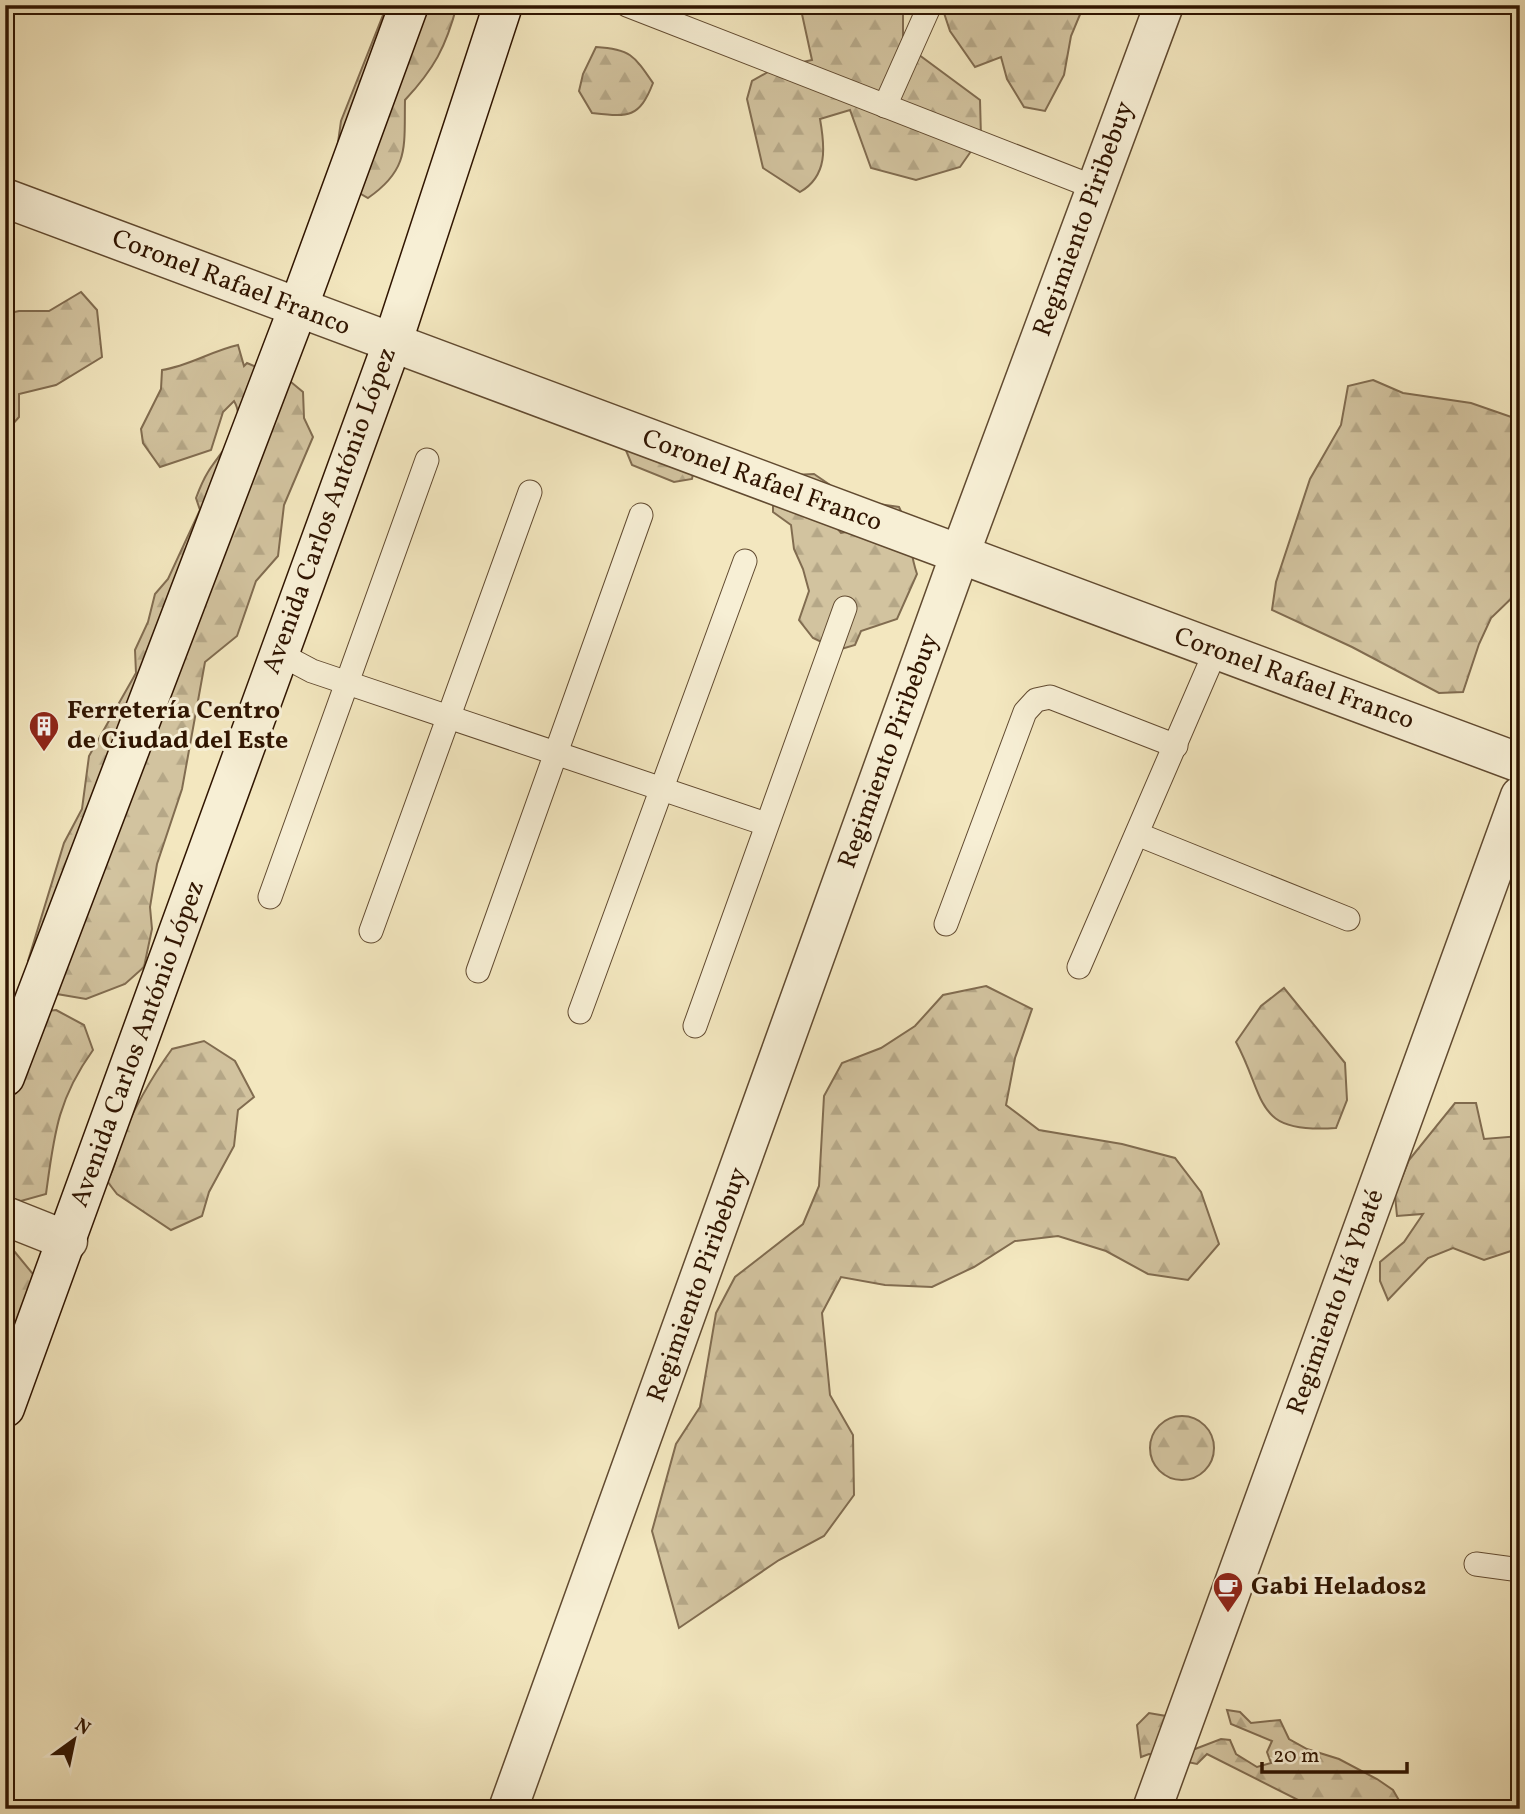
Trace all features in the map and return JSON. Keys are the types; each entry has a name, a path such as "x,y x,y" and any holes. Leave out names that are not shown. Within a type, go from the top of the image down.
{"street":[{"path":"5,1077 298,308 409,5"},
{"name":"Avenida Carlos António López","path":"5,1408 68,1241 278,653 392,344 503,5"},
{"name":"Regimiento Piribebuy","path":"508,1809 960,554 1164,5"},
{"name":"Coronel Rafael Franco","path":"5,198 1520,763"},
{"name":"Regimiento Itá Ybaté","path":"1152,1809 1520,796"},
{"path":"5,1216 68,1241"}],"lane":[{"path":"627,5 1096,188"},
{"path":"885,106 930,5"},
{"path":"270,898 427,460"},
{"path":"371,931 446,716 530,492"},
{"path":"478,971 642,516"},
{"path":"580,1012 745,561"},
{"path":"695,1026 845,608"},
{"path":"1079,967 1216,650"},
{"path":"278,653 312,671 766,824"},
{"path":"946,924 1026,712 1036,701 1050,697 1176,746"},
{"path":"1137,834 1348,919"},
{"path":"1476,1564 1520,1570"}],"green space":[{"path":"387,5 457,5 438,57 405,100 404,144 398,166 382,187 368,198 333,178 341,121"},
{"path":"800,5 903,5 903,43 980,100 981,137 960,167 916,180 871,168 850,110 820,119 823,150 820,169 816,178 800,192 763,168 747,99 752,81 775,68 812,60"},
{"path":"981,5 989,12 1007,10 1008,5 1084,5 1071,36 1064,75 1045,111 1024,107 1007,79 1001,57 975,67 950,31 942,7"},
{"path":"596,47 630,55 653,83 643,103 631,113 592,113 579,91 583,74"},
{"path":"81,292 97,310 102,357 56,385 19,394 19,417 11,426 5,427 5,314 49,311"},
{"path":"238,345 244,366 247,363 291,382 303,392 304,418 313,437 284,505 278,556 256,581 237,636 205,662 182,789 157,864 150,907 152,929 144,967 125,984 86,999 57,994 28,961 64,843 82,809 89,756 136,673 135,650 148,622 155,594 168,579 200,510 196,498 206,475 236,429 238,410 234,401 223,412 211,450 160,467 143,443 141,429 161,389 162,370"},
{"path":"1373,380 1403,393 1471,403 1520,420 1520,590 1491,618 1463,692 1439,693 1352,647 1272,610 1276,582 1310,479 1341,425 1348,386"},
{"path":"620,436 699,444 692,479 674,482 632,465"},
{"path":"814,474 830,485 837,499 827,516 841,533 863,529 879,504 899,507 917,574 897,619 861,631 855,645 838,650 813,638 799,620 809,591 794,549 791,525 773,512 773,501 793,475"},
{"path":"986,986 1032,1009 1015,1058 1006,1105 1039,1130 1122,1144 1175,1158 1201,1192 1219,1244 1188,1280 1148,1274 1106,1251 1058,1236 1015,1241 974,1267 932,1287 885,1285 841,1277 822,1313 830,1395 853,1435 854,1495 824,1536 779,1560 679,1628 652,1531 676,1444 700,1407 716,1313 735,1277 803,1224 819,1186 824,1096 842,1063 881,1048 915,1026 943,995"},
{"path":"1284,988 1345,1063 1347,1100 1336,1128 1309,1128 1290,1125 1276,1119 1259,1096 1236,1042 1261,1006"},
{"path":"56,1010 84,1025 93,1050 64,1102 55,1136 46,1194 21,1201 5,1196 5,1024 10,1015"},
{"path":"204,1041 235,1061 254,1097 238,1110 234,1146 209,1192 202,1216 171,1230 117,1194 107,1181 130,1121 165,1059 172,1049"},
{"path":"1455,1103 1476,1103 1484,1139 1520,1136 1520,1248 1484,1260 1453,1248 1428,1258 1388,1300 1380,1281 1380,1262 1404,1242 1423,1214 1397,1216 1395,1195 1409,1160"},
{"path":"5,1240 37,1279 11,1337 5,1338"},
{"path":"1182,1416 1194,1418 1205,1425 1212,1436 1212,1460 1205,1471 1194,1478 1182,1480 1170,1478 1159,1471 1152,1460 1150,1448 1152,1436 1159,1425 1170,1418"},
{"path":"1227,1710 1240,1712 1251,1723 1280,1720 1289,1739 1307,1749 1339,1759 1377,1779 1393,1790 1404,1809 1316,1809 1207,1754 1197,1764 1149,1754 1141,1757 1137,1725 1149,1713 1166,1716 1195,1749 1221,1739 1230,1740 1236,1754 1257,1767 1271,1763 1267,1752 1272,1741 1231,1724"}],"place":[{"name":"Ferretería Centro de Ciudad del Este","path":"44,753"},
{"name":"Gabi Helados2","path":"1228,1614"}]}
